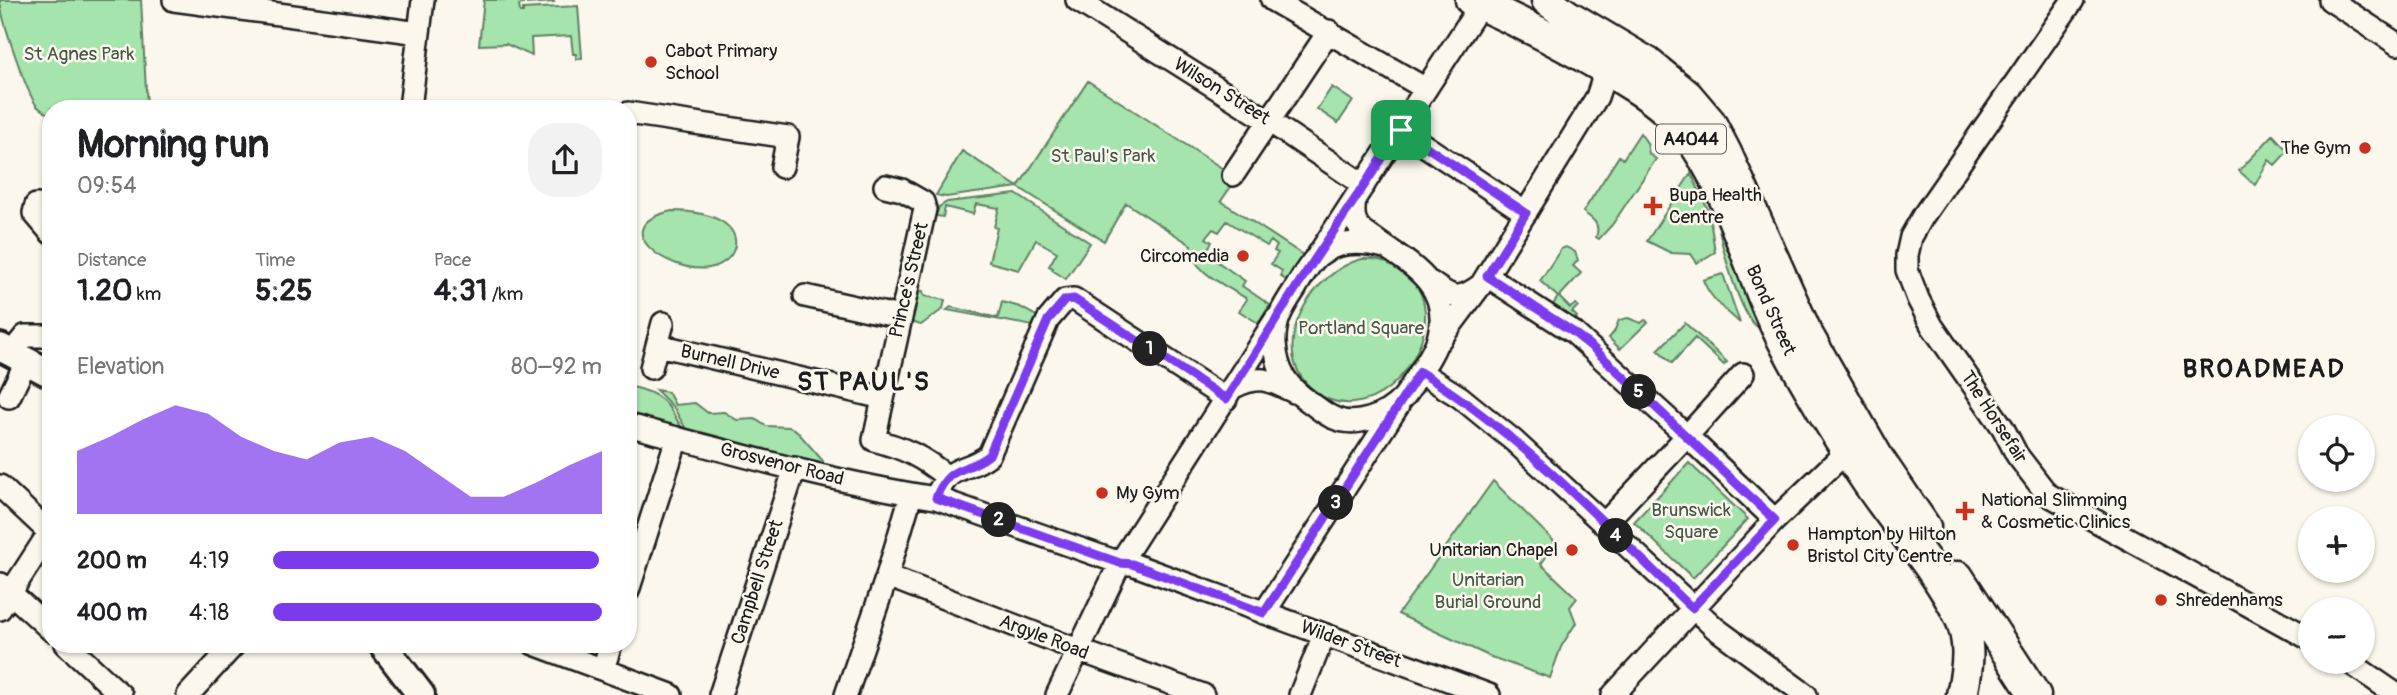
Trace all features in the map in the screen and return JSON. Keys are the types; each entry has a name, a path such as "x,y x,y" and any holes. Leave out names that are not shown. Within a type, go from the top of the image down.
{"highway":[{"name":"Bond Street","path":"1481,1 1570,48 1644,93 1670,115 1706,162 1735,222 1779,334 1805,382 1868,482 1915,546 1958,613 1966,634 1969,653 1962,695"},
{"name":"Bond Street","path":"1557,5 1648,63 1687,95 1710,122 1807,334 1878,458 2035,695"},
{"path":"1986,620 2011,629 2043,679 2050,695"}],"main road":[{"path":"13,353 42,369"},
{"path":"389,653 421,695"}],"street":[{"path":"174,0 418,33"},
{"path":"411,100 423,0"},
{"name":"Wilson Street","path":"1077,0 1269,121 1360,192"},
{"path":"1272,0 1426,89"},
{"name":"The Horsefair","path":"2073,0 1968,149 1911,237 1907,270 1932,326 2003,428 2017,456 2047,494 2298,632"},
{"path":"2330,0 2397,44"},
{"path":"1057,695 1120,563 1401,130 1481,1"},
{"path":"1233,175 1329,31"},
{"path":"1434,346 1484,280 1597,97 1602,82 1601,67"},
{"path":"637,114 788,137 782,167"},
{"path":"1401,130 1526,213"},
{"name":"Prince's Street","path":"885,186 902,190 925,205 874,440 903,448 929,462 947,477"},
{"path":"1360,192 1353,207 1356,224 1362,231 1419,270 1430,282 1450,296 1457,297 1470,293 1484,280"},
{"path":"42,207 36,216 42,223"},
{"path":"1318,256 1352,243 1365,242 1385,247"},
{"path":"1484,280 1583,340 1775,520"},
{"path":"1264,613 1361,465 1434,346 1439,335 1440,308 1430,282"},
{"path":"804,296 900,317"},
{"path":"936,498 952,472 979,463 989,455 1048,320 1065,300 1074,299 1230,393"},
{"path":"1278,316 1275,339 1277,359 1282,375 1294,392"},
{"name":"Burnell Drive","path":"651,368 663,323"},
{"path":"9,397 13,353 25,336 42,336"},
{"name":"Burnell Drive","path":"658,345 883,398"},
{"path":"1420,372 1460,397 1514,441 1692,608 1806,695"},
{"path":"1604,524 1744,374"},
{"path":"1230,393 1248,380 1260,378 1294,392 1357,436 1362,444 1361,465"},
{"path":"1334,418 1359,421 1371,418 1403,398"},
{"name":"Grosvenor Road","path":"637,427 795,468 911,495 936,498"},
{"path":"637,563 677,438"},
{"path":"1613,695 1775,520 1848,450"},
{"name":"Campbell Street","path":"720,695 795,468"},
{"path":"0,486 42,525"},
{"path":"846,695 887,576 911,495"},
{"name":"Wilder Street","path":"936,498 1120,563 1132,564 1489,695"},
{"path":"42,543 3,595 42,623"},
{"name":"Argyle Road","path":"887,576 1203,695"},
{"path":"1300,695 1324,635"},
{"path":"76,653 121,695"},
{"path":"188,695 227,653"},
{"path":"559,653 671,695"},
{"path":"603,669 608,653"},
{"path":"2366,674 2397,695"}],"green space":[{"name":"St Agnes Park","path":"0,0 141,0 147,100 42,100 42,110 33,99 21,71"},
{"path":"484,0 523,0 523,4 519,5 520,12 523,12 523,9 578,6 582,58 576,59 576,54 573,54 571,36 531,38 532,56 506,44 479,45"},
{"path":"527,0 553,0 554,2 527,4"},
{"name":"St Paul's Park","path":"1088,81 1237,178 1221,201 1303,255 1286,280 1280,276 1282,271 1271,264 1278,253 1274,251 1277,246 1271,241 1267,246 1227,221 1219,232 1213,229 1206,238 1212,242 1205,253 1245,281 1242,286 1270,305 1258,323 1239,311 1247,299 1202,270 1192,254 1191,245 1126,203 1104,241 1018,187"},
{"path":"1332,87 1353,101 1338,123 1317,109"},
{"path":"1640,133 1647,143 1649,154 1656,159 1612,225 1599,239 1596,237 1595,222 1583,212 1619,156 1623,159"},
{"path":"2273,135 2288,151 2275,165 2269,160 2255,185 2239,171"},
{"path":"962,151 1018,187 946,197 936,195"},
{"path":"1691,173 1709,212 1715,252 1697,263 1691,254 1671,253 1647,241"},
{"path":"1016,194 1090,243 1066,279 1049,266 1057,252 1036,240 1019,270 989,262 999,208 976,204 973,214 945,207 943,217 936,216 939,207 947,202"},
{"path":"672,211 699,213 724,223 731,229 734,250 725,262 709,268 693,268 661,257 649,247 643,237 643,227 652,218"},
{"path":"1719,221 1758,327 1738,295 1726,260"},
{"path":"1566,247 1575,252 1578,260 1573,266 1581,273 1559,297 1570,308 1576,304 1578,306 1572,312 1577,317 1575,321 1552,306 1558,297 1540,281 1561,249"},
{"name":"Portland Square","path":"1362,259 1386,262 1406,274 1419,290 1425,310 1424,330 1417,351 1406,370 1391,386 1373,398 1341,403 1325,398 1315,391 1298,370 1293,351 1294,332 1301,312 1312,294 1327,278 1344,266"},
{"path":"1723,274 1740,323 1714,299 1703,280"},
{"path":"918,290 923,291 924,296 945,300 943,309 921,325 910,322"},
{"path":"1002,302 1020,307 1038,317 1033,326 947,310 951,307 998,318"},
{"path":"1628,318 1641,323 1645,320 1648,322 1620,349 1609,338 1619,320"},
{"path":"1685,323 1727,362 1724,365 1695,338 1672,363 1658,350"},
{"path":"637,389 662,400 683,430 637,417"},
{"path":"656,390 668,392 675,405 695,403 708,413 724,412 737,420 755,419 766,426 796,430 823,461 822,464 687,431 674,408"},
{"name":"Brunswick Square","path":"1689,463 1748,519 1693,578 1634,522"},
{"name":"Unitarian Burial Ground","path":"1493,481 1556,543 1541,564 1577,598 1570,607 1576,623 1561,647 1550,678 1491,657 1398,614"}],"place":[{"name":"Cabot Primary School","path":"651,62"},
{"name":"The Gym","path":"2365,148"},
{"name":"Bupa Health Centre","path":"1653,206"},
{"name":"Circomedia","path":"1243,256"},
{"name":"My Gym","path":"1102,493"},
{"name":"National Slimming & Cosmetic Clinics","path":"1965,511"},
{"name":"Hampton by Hilton Bristol City Centre","path":"1793,545"},
{"name":"Unitarian Chapel","path":"1572,550"},
{"name":"Shredenhams","path":"2161,600"}],"district":[{"name":"BROADMEAD","path":"2264,369"},
{"name":"ST PAUL'S","path":"864,382"}],"route":[{"path":"1401,130 1526,213 1487,276 1593,348 1775,520 1692,608 1514,441 1460,397 1420,372 1264,613 1132,564 1120,563 936,498 940,487 952,472 979,463 989,455 1048,320 1065,300 1074,299 1226,399 1401,130"}]}
